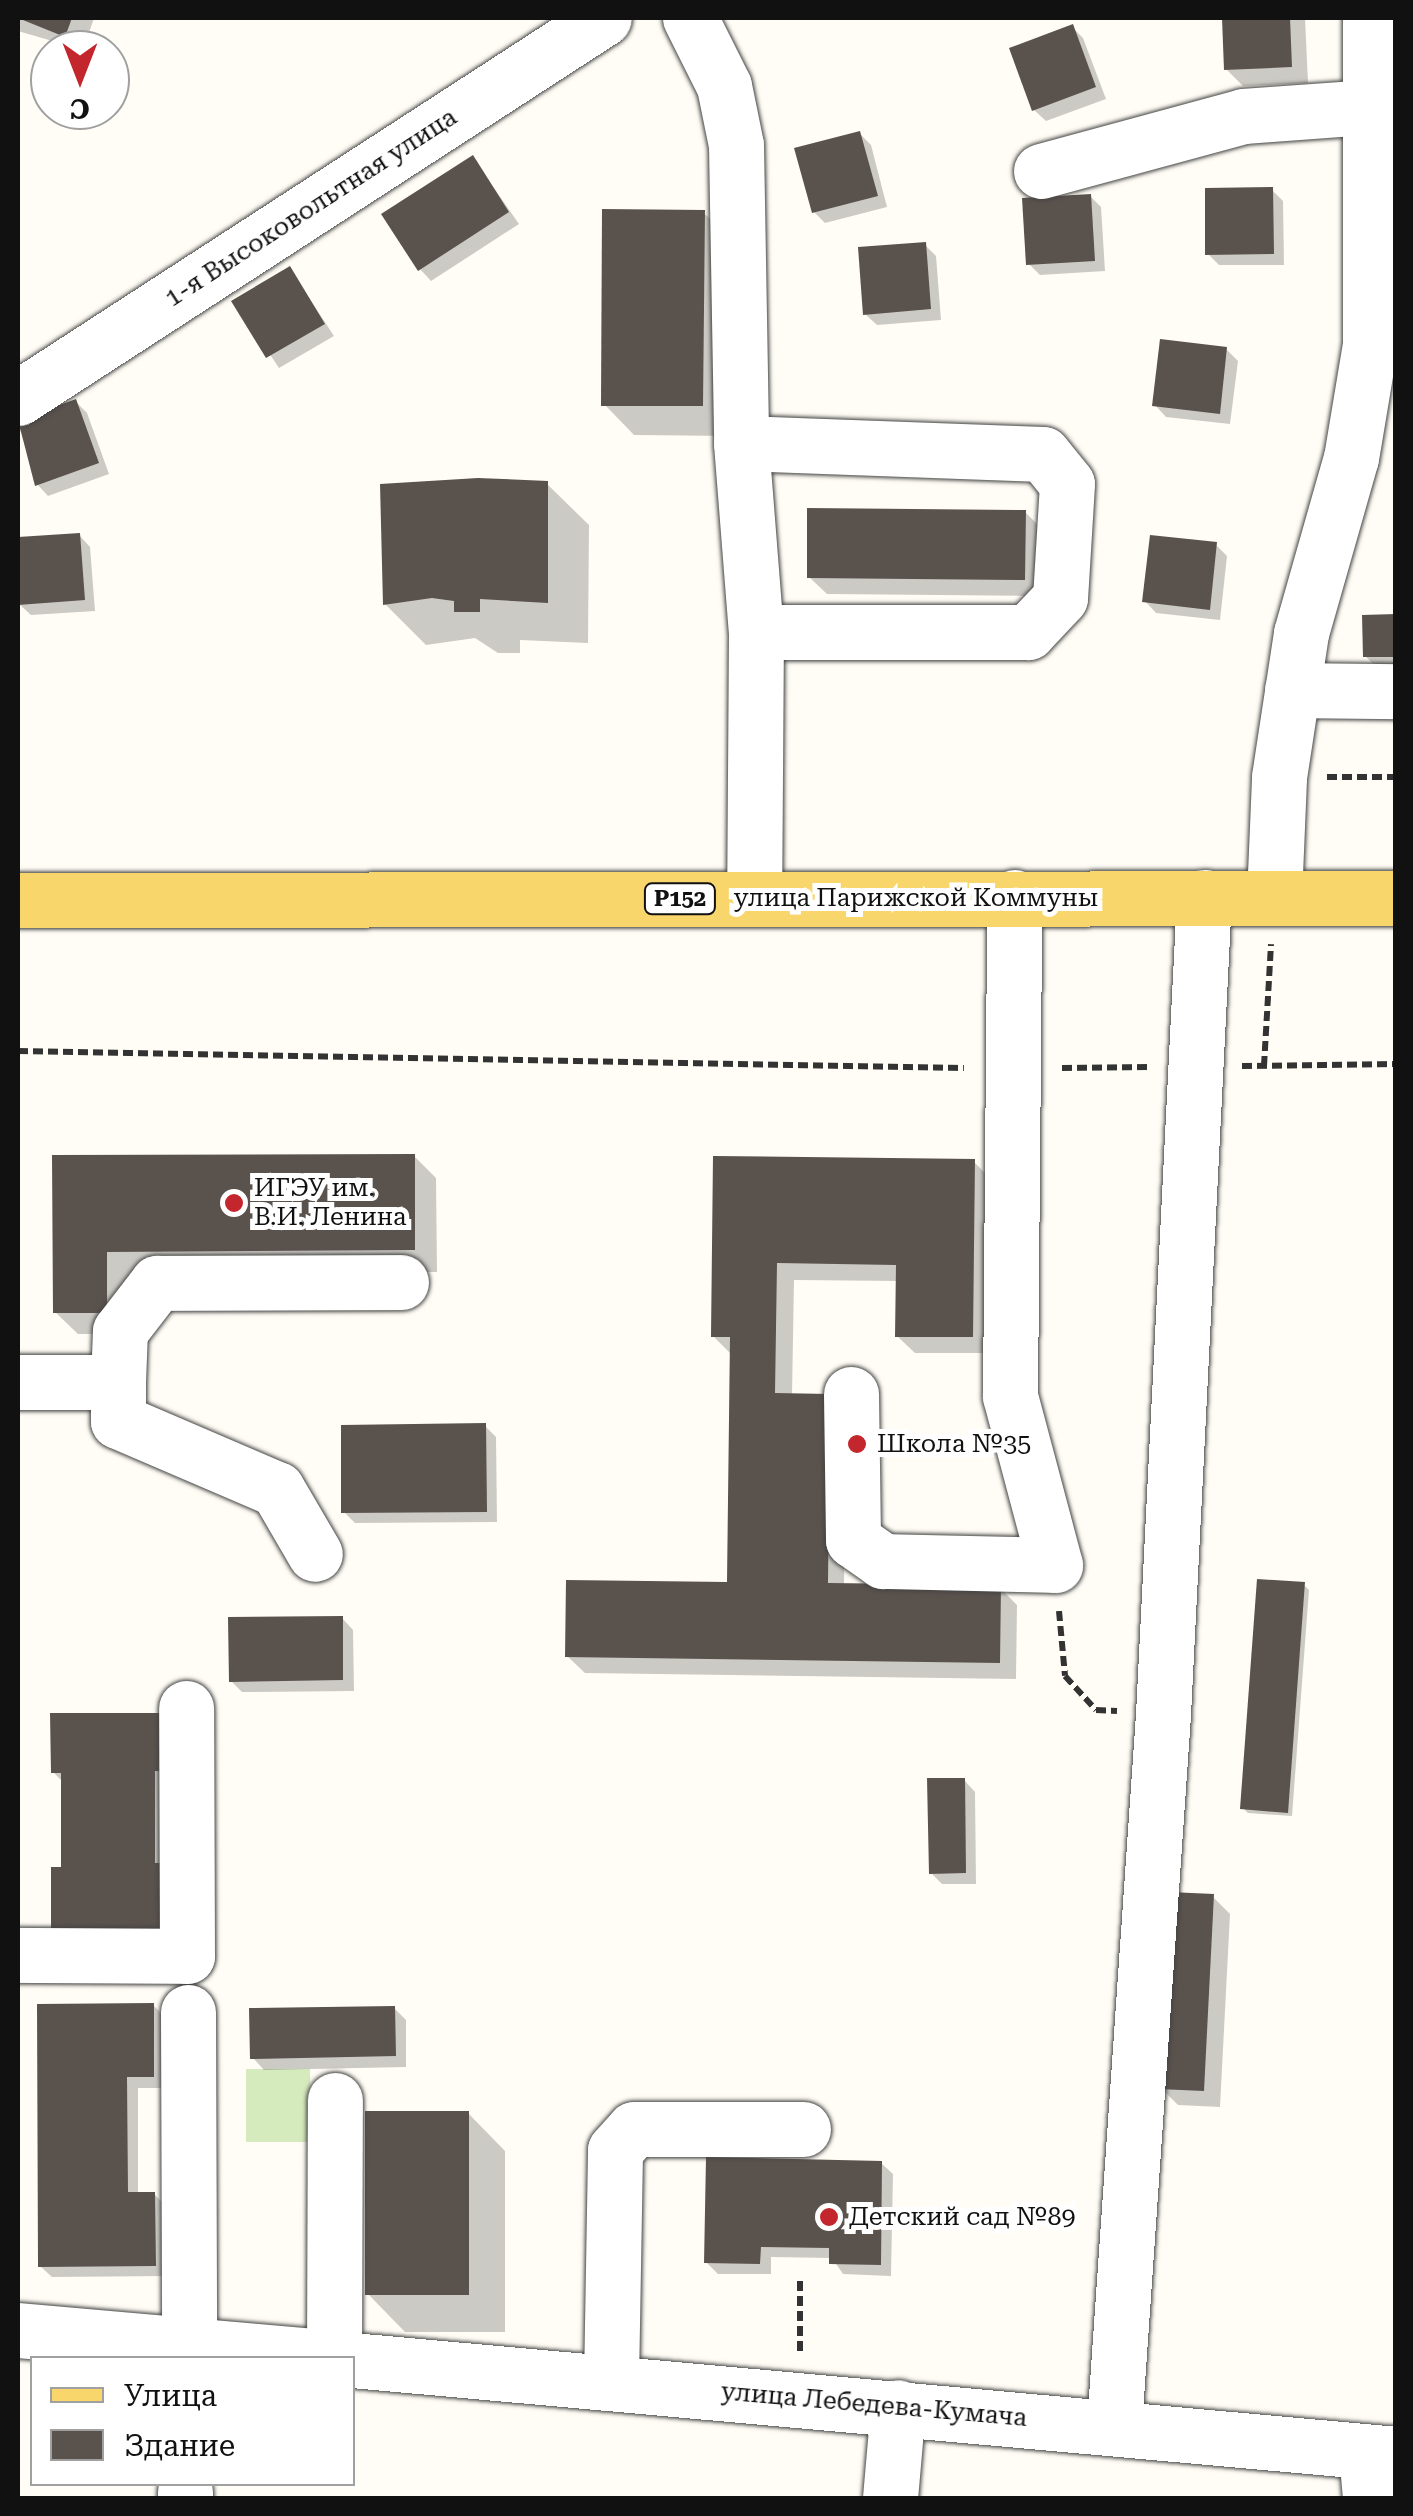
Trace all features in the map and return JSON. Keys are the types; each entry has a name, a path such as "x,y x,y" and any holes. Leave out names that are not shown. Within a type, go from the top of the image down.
{"main road":[{"name":"улица Парижской Коммуны","path":"18,900 1396,898"}],"street":[{"name":"1-я Высоковольтная улица","path":"18,398 604,18"},
{"path":"690,18 724,86 736,145 740,443 756,632 754,899"},
{"path":"1274,898 1279,777 1301,633 1351,458 1370,345 1370,18"},
{"path":"1040,171 1243,116 1370,107"},
{"path":"740,443 1044,454 1067,484 1060,598 1028,632 756,632"},
{"path":"1292,690 1396,692"},
{"path":"851,1394 853,1540 884,1561 1055,1565 1010,1396 1014,897"},
{"path":"1114,2426 1164,1714 1204,898"},
{"path":"316,1554 277,1489 118,1421 120,1332 158,1283 401,1282"},
{"path":"18,1382 118,1382"},
{"path":"18,1955 187,1956 186,1708"},
{"path":"188,2012 189,2345"},
{"path":"335,2100 337,2356"},
{"path":"611,2382 615,2150 634,2130 802,2130"},
{"path":"18,2330 314,2356"},
{"name":"улица Лебедева-Кумача","path":"355,2360 1114,2426 1377,2468"},
{"path":"890,2498 898,2407"}],"path":[{"path":"1279,777 1396,777"},
{"path":"1264,1066 1274,898"},
{"path":"18,1050 1012,1069 1396,1064"},
{"path":"1055,1565 1065,1676 1096,1710 1164,1714"},
{"path":"800,2280 800,2352"}],"green space":[{"path":"246,2069 310,2069 311,2142 246,2142"}],"building":[{"path":"18,18 72,18 68,30 48,30"},
{"path":"1222,18 1290,18 1292,67 1224,70"},
{"path":"1073,24 1096,87 1032,111 1009,48"},
{"path":"860,131 878,196 812,213 794,148"},
{"path":"473,155 509,212 418,271 381,214"},
{"path":"1273,187 1274,254 1205,255 1205,188"},
{"path":"1091,194 1095,261 1026,265 1022,198"},
{"path":"602,209 705,210 703,406 601,406"},
{"path":"926,242 931,309 863,315 858,247"},
{"path":"290,266 325,324 266,358 231,301"},
{"path":"1160,339 1227,347 1220,414 1152,406"},
{"path":"76,399 99,463 35,486 18,420"},
{"path":"478,478 548,481 548,603 480,599 480,612 454,612 454,601 432,598 383,605 380,484"},
{"path":"807,508 1026,510 1025,580 807,578"},
{"path":"80,533 85,600 18,605 18,537"},
{"path":"1150,535 1217,542 1210,610 1142,602"},
{"path":"1396,614 1396,657 1363,657 1362,615"},
{"name":"ИГЭУ им. В.И. Ленина","path":"415,1154 415,1250 107,1252 107,1313 53,1313 52,1155"},
{"path":"713,1156 975,1159 973,1337 895,1337 896,1265 777,1263 775,1393 830,1394 828,1583 1001,1585 1000,1663 565,1657 566,1580 727,1582 730,1337 711,1337"},
{"path":"486,1423 487,1512 341,1513 341,1425"},
{"path":"1257,1579 1305,1582 1288,1813 1240,1809"},
{"path":"343,1616 343,1680 229,1682 228,1617"},
{"path":"50,1713 168,1713 168,1771 155,1771 155,1863 168,1863 168,1929 51,1929 51,1867 61,1867 61,1773 51,1773"},
{"path":"927,1778 965,1778 966,1873 929,1874"},
{"path":"1169,1892 1214,1894 1204,2091 1158,2089"},
{"path":"154,2003 154,2077 127,2077 128,2192 155,2192 156,2266 38,2267 37,2004"},
{"path":"395,2006 396,2056 250,2059 249,2008"},
{"path":"365,2111 469,2111 469,2295 365,2295"},
{"path":"706,2157 882,2161 881,2265 829,2264 829,2248 761,2247 760,2264 704,2263"}],"place":[{"name":"ИГЭУ им. В.И. Ленина","path":"234,1203"},
{"name":"Школа №35","path":"857,1444"},
{"name":"Детский сад №89","path":"829,2217"}]}
